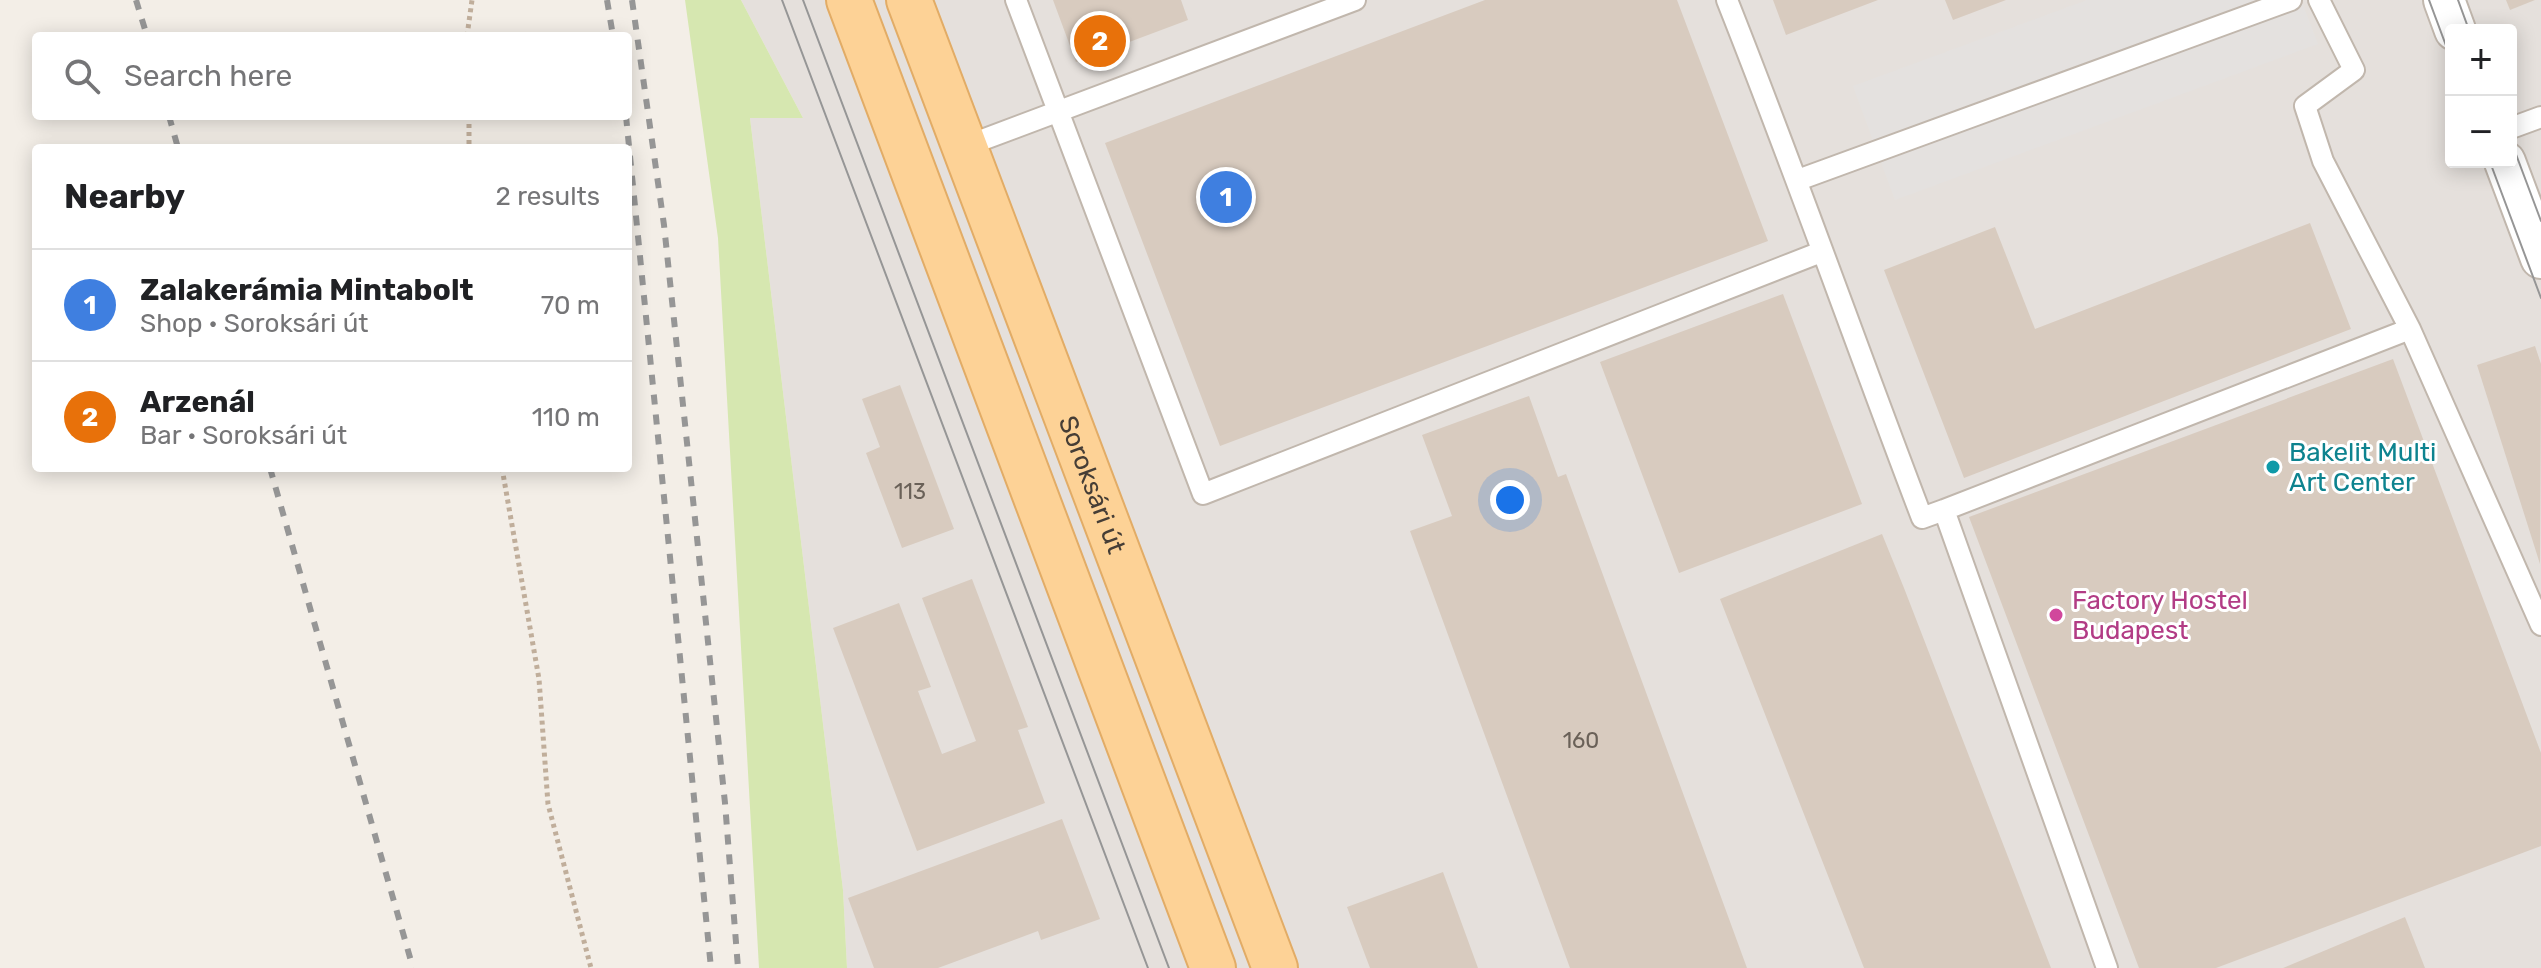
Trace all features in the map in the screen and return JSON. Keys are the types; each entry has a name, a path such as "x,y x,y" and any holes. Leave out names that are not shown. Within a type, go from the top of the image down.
{"main road":[{"path":"849,0 1213,968"},
{"name":"Soroksári út","path":"909,0 1275,968"}],"street":[{"path":"2444,0 2453,24"},
{"path":"2508,168 2537,235"}],"lane":[{"path":"1016,0 1203,494 1821,252"},
{"path":"966,146 1355,0"},
{"path":"1727,0 1798,180 1821,252 1922,518 2410,329"},
{"path":"1798,180 2291,0"},
{"path":"2319,0 2354,70 2305,106 2323,161 2410,329 2541,625"},
{"path":"2517,126 2541,117"},
{"path":"1944,510 2107,968"}],"path":[{"path":"468,32 472,0"},
{"path":"469,120 469,144"},
{"path":"503,472 539,679 548,804 591,968"}],"shaded area":[{"path":"741,0 2541,0 2541,968 847,968 843,890 750,118 803,118"},
{"path":"2087,0 2301,0 2318,44 1895,200 1853,86"}],"green space":[{"path":"685,0 741,0 803,118 750,118 843,890 847,968 759,968 718,238"}],"building":[{"path":"1053,0 1181,0 1188,20 1076,62"},
{"path":"1485,0 1677,0 1768,241 1220,446 1105,143"},
{"path":"1773,0 1878,0 1786,35"},
{"path":"1945,0 2006,0 1953,20"},
{"path":"2506,0 2535,0 2510,10"},
{"path":"2310,223 2351,329 1964,478 1884,270 1995,227 2035,329"},
{"path":"1783,294 1862,504 1679,573 1600,362"},
{"path":"2535,346 2541,364 2540,564 2477,365"},
{"path":"2393,359 2541,753 2541,846 2216,968 2139,968 1969,517"},
{"path":"900,385 954,529 902,548 866,453 880,447 862,399"},
{"path":"1529,396 1558,477 1566,474 1747,968 1570,968 1410,531 1452,516 1422,435"},
{"path":"1882,534 2051,968 1864,968 1720,599"},
{"path":"972,579 1028,727 1018,730 1045,803 917,851 833,628 899,603 931,687 918,691 942,754 976,741 922,598"},
{"path":"1062,819 1100,919 1041,940 1038,931 938,968 874,968 848,898"},
{"path":"1443,872 1478,968 1370,968 1347,907"},
{"path":"2405,917 2425,968 2283,968"}],"tram line":[{"path":"782,0 1148,968"},
{"path":"803,0 1169,968"},
{"path":"2429,0 2445,43"},
{"path":"2458,0 2467,24"},
{"path":"2517,157 2541,221"},
{"path":"2492,168 2541,298"}],"railway":[{"path":"136,0 146,32"},
{"path":"607,0 612,32"},
{"path":"632,0 664,225 725,803 738,968"},
{"path":"170,120 177,144"},
{"path":"626,120 629,144"},
{"path":"632,176 711,968"},
{"path":"271,472 413,968"}],"place":[{"name":"Arzenál","path":"1100,41"},
{"name":"Zalakerámia Mintabolt","path":"1226,197"},
{"name":"Bakelit Multi Art Center","path":"2273,467"},
{"name":"Factory Hostel Budapest","path":"2056,615"}]}
